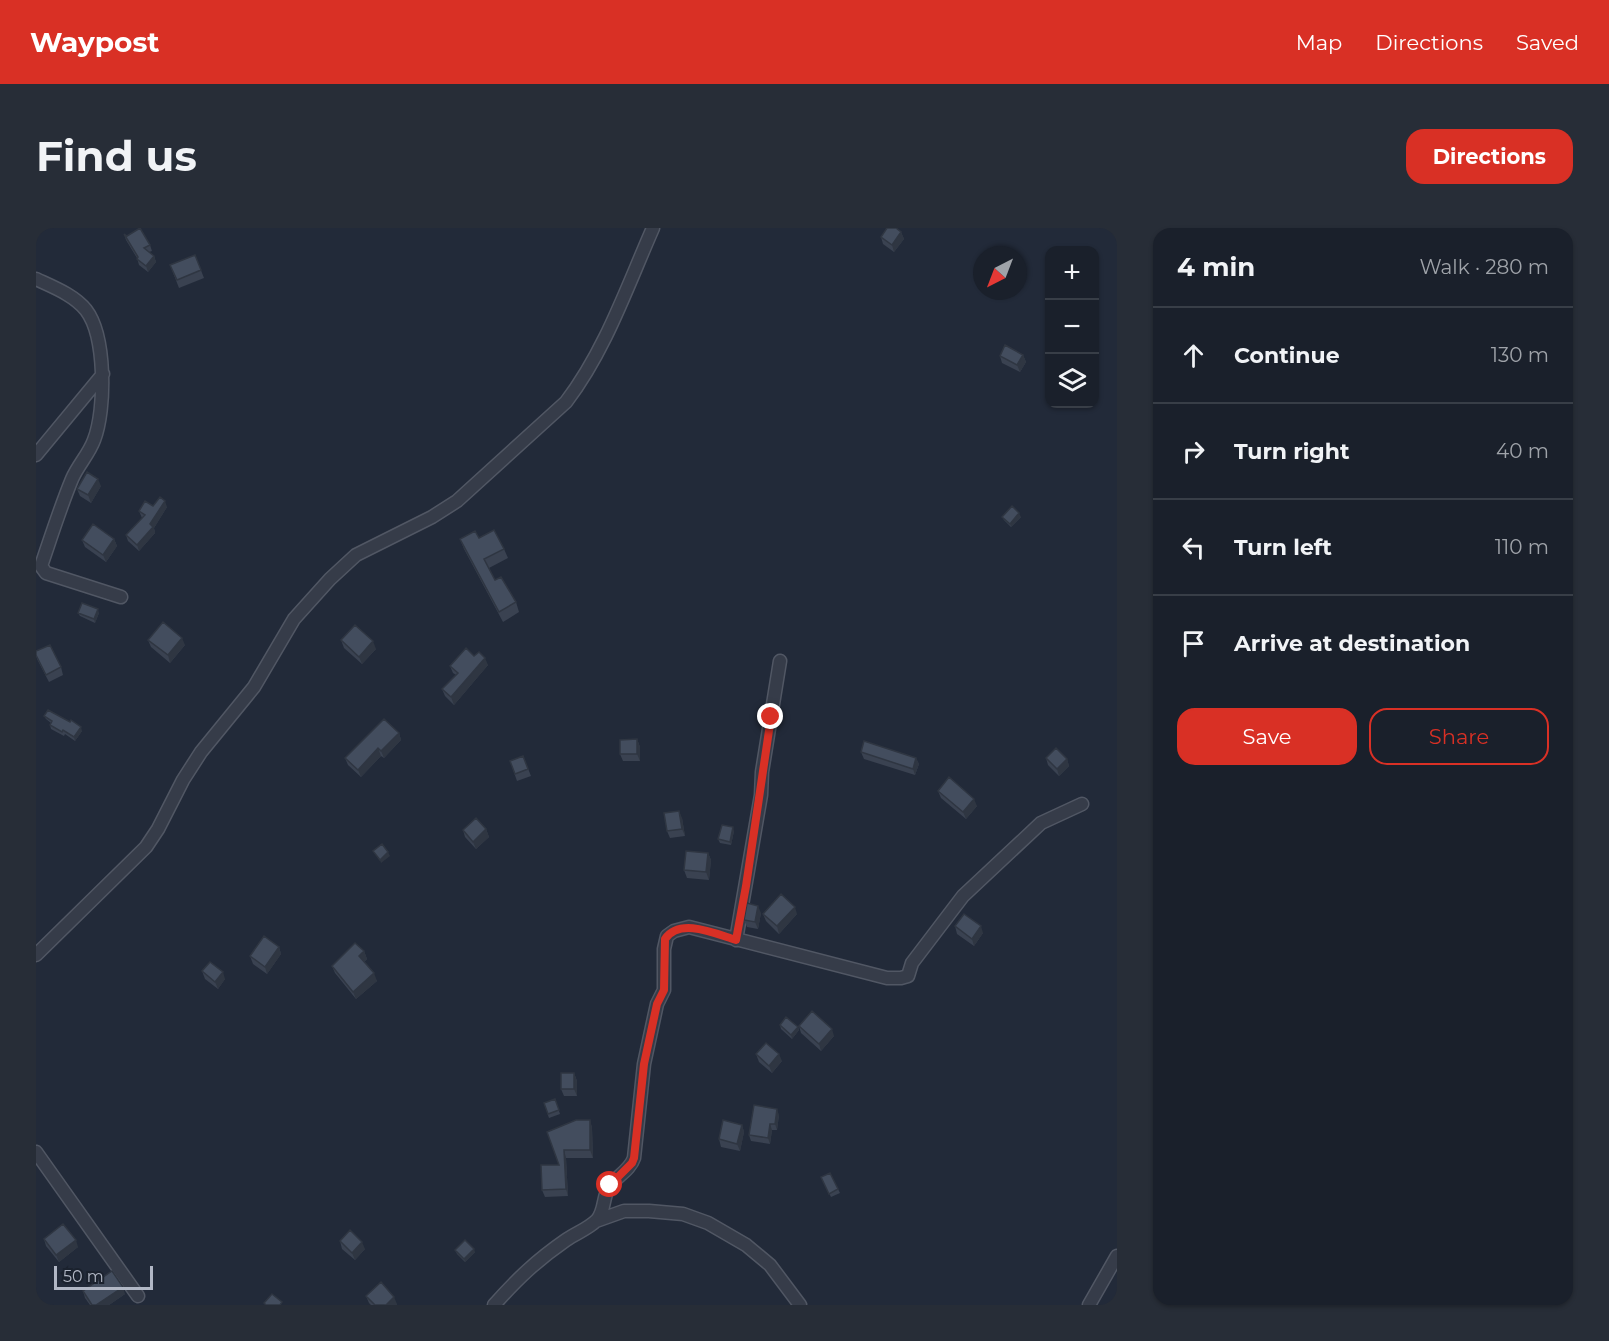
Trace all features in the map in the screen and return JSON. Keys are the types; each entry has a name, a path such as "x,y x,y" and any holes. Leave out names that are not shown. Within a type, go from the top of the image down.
{"street":[{"path":"36,955 146,847 158,829 183,780 201,753 254,687 294,619 330,579 357,555 432,517 457,501 566,402 580,384 605,334 653,228"},
{"path":"36,279 75,298 87,311 93,324 103,374 103,403 98,428 90,449 72,478 40,566 46,573 121,597"},
{"path":"36,454 103,374"},
{"path":"736,940 780,661"},
{"path":"596,1221 604,1207 606,1191 634,1158 644,1064 657,1004 664,990 665,939 674,931 689,927 887,978 908,976 912,963 963,896 1041,823 1082,804"},
{"path":"36,1152 138,1296"},
{"path":"494,1305 522,1273 568,1239 596,1221 624,1211 683,1214 708,1223 746,1245 770,1265 800,1305"},
{"path":"1089,1305 1117,1256"}],"building":[{"path":"140,228 150,245 144,248 154,256 146,266 137,259 138,257 124,234 127,236"},
{"path":"887,228 896,228 901,232 892,245 881,237"},
{"path":"195,255 201,270 177,280 170,265"},
{"path":"1005,345 1023,355 1017,365 1000,356"},
{"path":"87,472 98,479 88,495 77,489"},
{"path":"160,497 165,501 150,524 153,527 137,545 126,535 145,515 139,511 145,501 153,506"},
{"path":"1012,506 1019,513 1010,524 1002,517"},
{"path":"93,524 114,539 103,555 82,540"},
{"path":"494,530 504,549 484,559 495,580 501,577 516,602 499,612 460,539 475,531 479,538"},
{"path":"82,603 98,609 94,619 78,613"},
{"path":"163,622 182,638 168,655 148,640"},
{"path":"355,625 373,641 359,657 341,640"},
{"path":"50,645 61,667 46,675 36,651"},
{"path":"466,648 474,656 479,652 485,658 451,697 442,689 458,673 450,666"},
{"path":"48,710 81,727 74,737 50,725 52,721 44,716"},
{"path":"384,719 399,733 381,751 378,748 358,770 345,758"},
{"path":"637,739 637,754 620,754 620,740"},
{"path":"864,741 916,758 913,769 861,752"},
{"path":"1056,748 1067,759 1057,769 1046,758"},
{"path":"523,756 528,769 515,774 510,761"},
{"path":"949,777 974,799 963,812 938,791"},
{"path":"679,811 682,829 667,831 664,813"},
{"path":"476,818 486,829 473,842 463,830"},
{"path":"722,825 733,827 730,842 718,839"},
{"path":"382,844 388,852 380,860 373,851"},
{"path":"686,851 708,853 706,872 684,870"},
{"path":"781,894 795,907 777,926 763,914"},
{"path":"747,903 758,906 755,922 744,920"},
{"path":"964,914 981,926 972,939 955,926"},
{"path":"264,936 279,947 265,967 250,956"},
{"path":"355,943 364,951 359,956 374,973 353,992 332,966"},
{"path":"210,962 223,972 215,982 202,971"},
{"path":"812,1011 832,1029 819,1044 799,1026"},
{"path":"786,1017 798,1027 791,1035 780,1025"},
{"path":"766,1043 779,1054 769,1066 756,1054"},
{"path":"561,1073 574,1073 574,1089 561,1089"},
{"path":"555,1099 559,1110 548,1114 544,1103"},
{"path":"754,1105 777,1109 775,1124 770,1124 768,1138 749,1135"},
{"path":"576,1120 590,1120 590,1150 564,1150 566,1189 542,1190 541,1165 559,1165 547,1132"},
{"path":"723,1120 742,1125 737,1144 719,1139"},
{"path":"830,1173 838,1189 829,1194 821,1177"},
{"path":"63,1224 76,1240 56,1255 44,1239"},
{"path":"350,1230 362,1242 352,1253 340,1241"},
{"path":"465,1240 474,1249 464,1259 455,1250"},
{"path":"112,1271 123,1287 96,1305 92,1305 83,1291"},
{"path":"381,1282 394,1297 386,1305 375,1305 366,1296"},
{"path":"272,1294 282,1302 280,1305 264,1303"}],"route":[{"path":"610,1185 632,1163 634,1158 644,1064 657,1004 664,990 665,939 674,931 689,927 736,940 761,795 762,772 771,717"}]}
